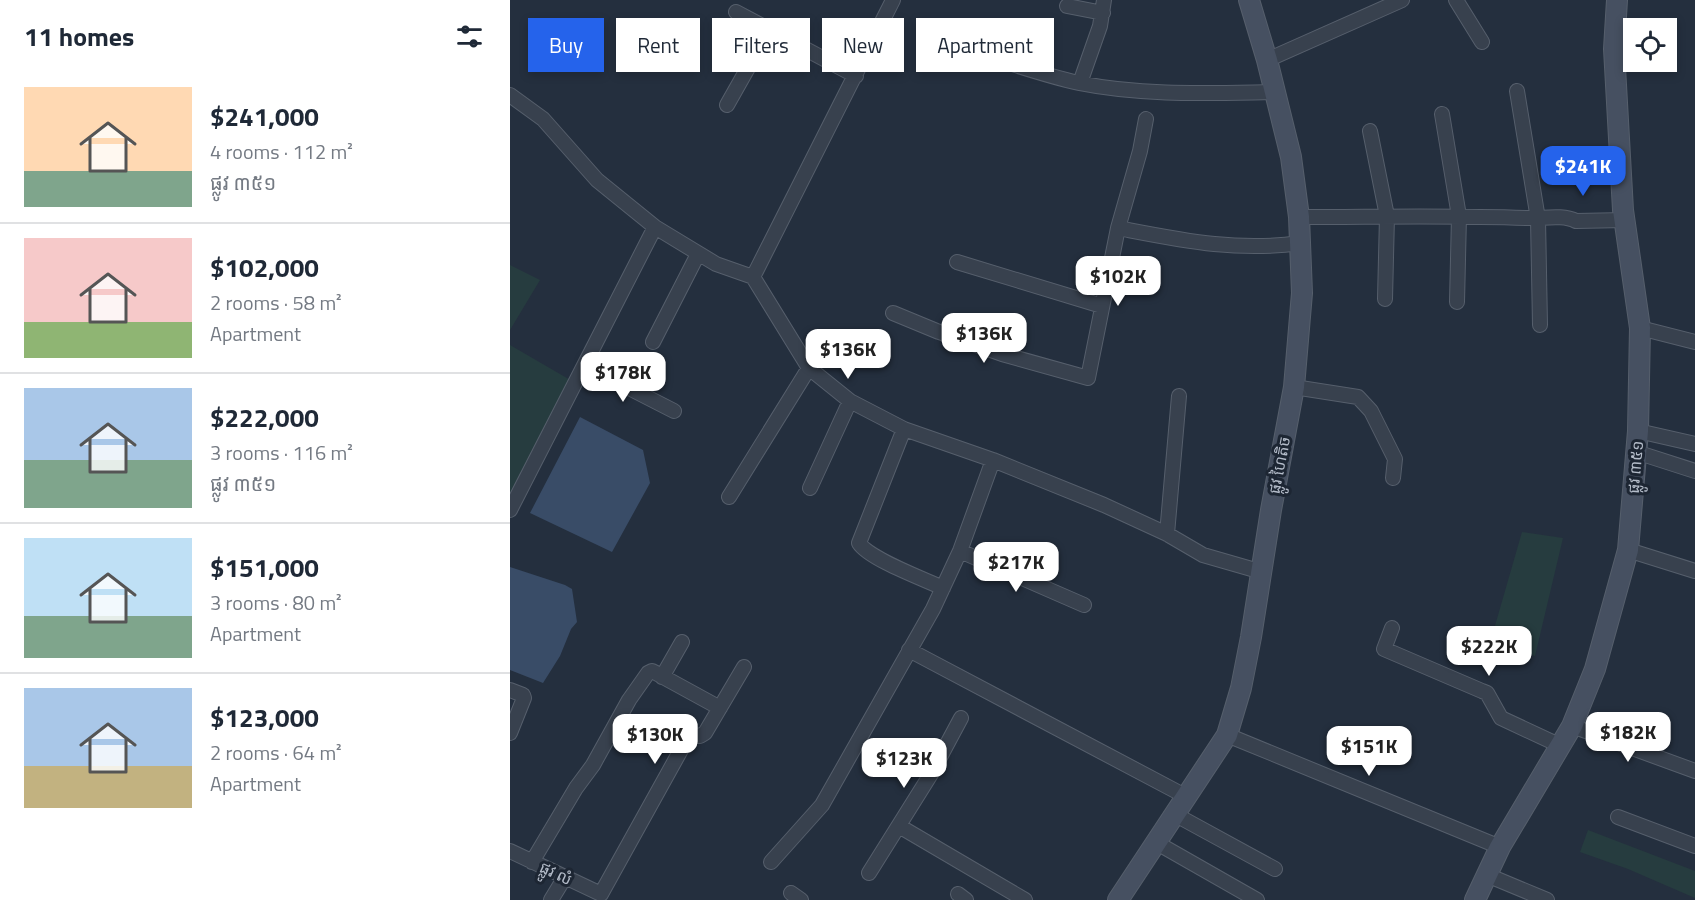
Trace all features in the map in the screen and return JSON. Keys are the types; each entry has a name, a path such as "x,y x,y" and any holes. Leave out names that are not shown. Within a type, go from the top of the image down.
{"street":[{"path":"753,277 893,0"},
{"name":"ផ្លូវ ហៃតិច","path":"1118,900 1227,735 1241,688 1294,387 1302,293 1299,217 1291,157 1267,60 1249,0"},
{"path":"1267,60 1401,0"},
{"path":"1456,0 1482,42"},
{"name":"ផ្លូវ ៣៥១","path":"1475,900 1500,847 1572,726 1595,669 1628,550 1638,431 1640,328 1624,215 1614,49 1617,0"},
{"path":"1066,6 1104,7 1080,83"},
{"path":"736,12 748,18"},
{"path":"810,51 856,76"},
{"path":"727,105 746,72"},
{"path":"1041,72 1080,83 1157,92 1275,92"},
{"path":"1516,91 1538,219 1540,325"},
{"path":"510,95 543,119 597,180 655,227 716,264 753,277 809,368 850,400 904,429 993,460 1104,505 1167,534 1203,555 1262,573"},
{"path":"1442,114 1460,216 1457,302"},
{"path":"893,313 1002,354 1088,378 1118,228 1140,151 1146,119"},
{"path":"1370,131 1387,216 1385,299"},
{"path":"1299,217 1460,216 1538,219 1569,218 1576,213 1624,215"},
{"path":"510,510 586,366 655,227"},
{"path":"1118,228 1202,244 1241,247 1300,243"},
{"path":"653,342 698,254"},
{"path":"957,262 1102,306"},
{"path":"1640,328 1695,342"},
{"path":"586,366 674,411"},
{"path":"729,497 809,368"},
{"path":"1294,387 1358,397 1371,411 1395,459 1393,478"},
{"path":"1167,534 1179,396"},
{"path":"810,488 850,400"},
{"path":"904,429 859,543 863,549 878,558 943,588"},
{"path":"1638,431 1695,444"},
{"path":"1636,452 1695,471"},
{"path":"771,862 822,805 909,650 943,588 960,551 993,460"},
{"path":"1628,550 1695,571"},
{"path":"960,551 1084,605"},
{"path":"1392,628 1384,649 1486,693 1501,718 1561,746"},
{"path":"662,676 682,642"},
{"path":"909,650 1187,797"},
{"path":"532,862 576,788 593,765 629,700 648,673 652,671 720,708 744,667"},
{"path":"510,690 523,694 524,698 510,733"},
{"name":"ផ្លូវ លំ","path":"510,851 601,894 687,739 692,735 700,736 705,733 720,708"},
{"path":"869,873 931,774 961,718"},
{"path":"1572,726 1695,771"},
{"path":"1227,735 1500,847"},
{"path":"1176,815 1275,869"},
{"path":"1618,817 1695,846"},
{"path":"899,826 1025,900"},
{"path":"1157,843 1257,900"},
{"path":"1487,875 1547,900"},
{"path":"551,900 565,877"}],"green space":[{"path":"510,265 540,280 510,330"},
{"path":"510,345 572,381 510,493"},
{"path":"1522,532 1563,538 1535,656 1490,643"},
{"path":"1588,830 1695,871 1695,898 1628,869 1580,852"}],"water":[{"path":"580,417 643,450 650,483 612,552 530,513"},
{"path":"510,567 572,589 577,622 571,629 560,656 543,683 510,670"}]}
